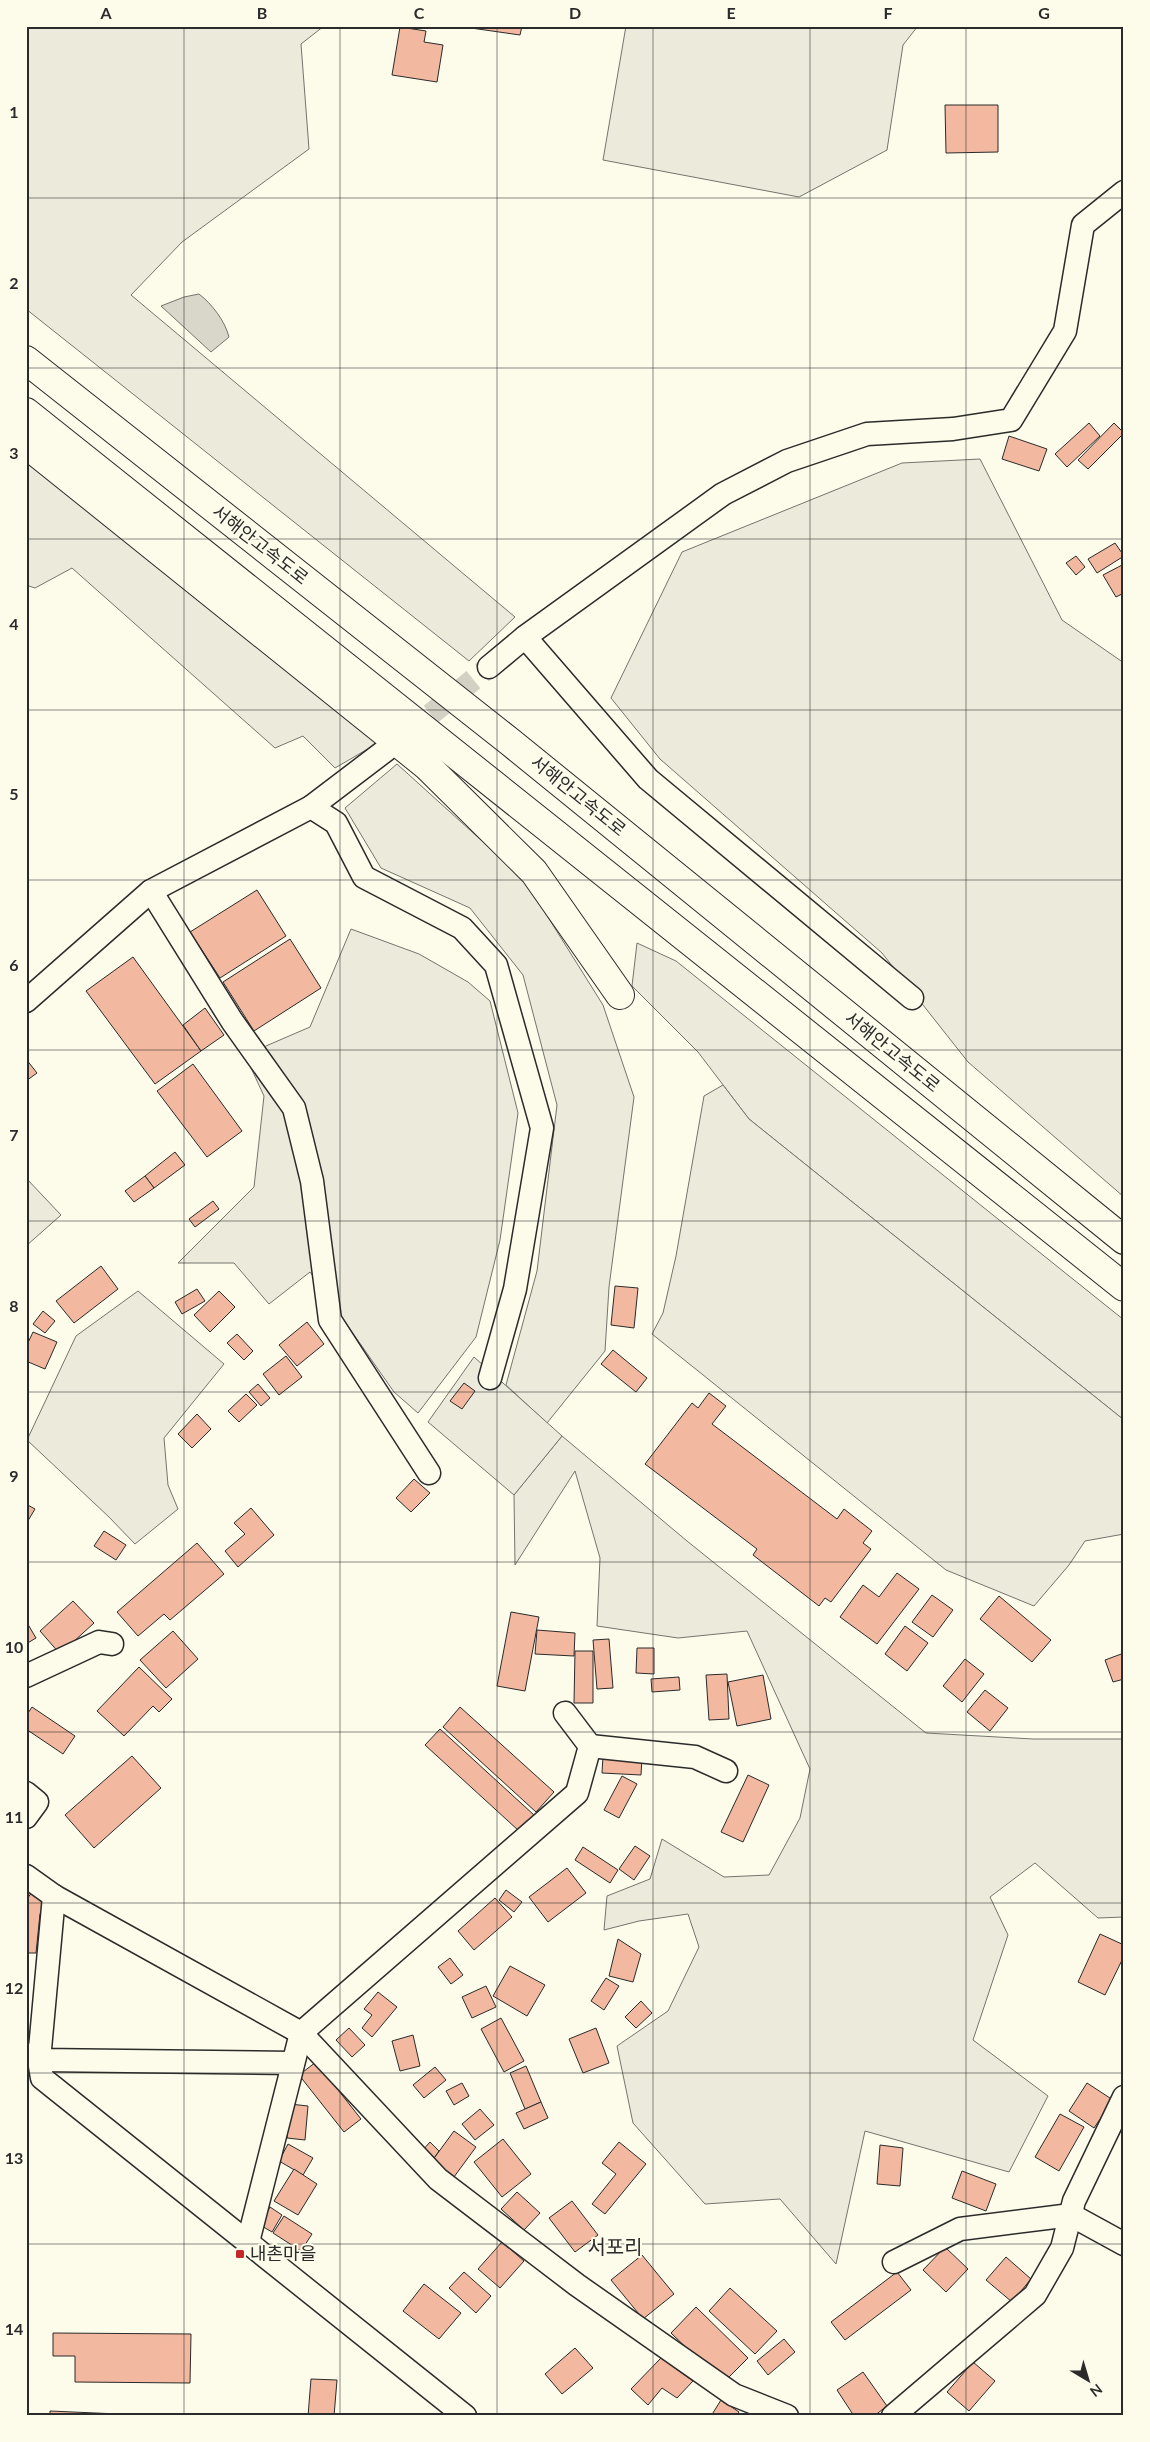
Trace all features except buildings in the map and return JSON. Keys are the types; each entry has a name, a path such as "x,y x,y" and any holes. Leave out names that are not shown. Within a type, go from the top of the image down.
{"highway":[{"name":"서해안고속도로","path":"26,360 509,741 1124,1240"},
{"path":"26,412 1124,1287"},
{"path":"26,444 427,766 534,872 620,995"}],"street":[{"path":"489,667 525,637 723,494 787,462 867,434 953,429 1011,420 1065,331 1083,225 1124,192"},
{"path":"525,637 648,779 912,998"},
{"path":"26,1001 151,891 311,807 386,750"},
{"path":"311,807 336,822 364,877 462,928 496,965 542,1128 515,1289 490,1378"},
{"path":"151,891 232,1021 294,1108 312,1181 330,1320 429,1473"},
{"path":"26,1676 99,1642 112,1644"},
{"path":"565,1713 590,1746 695,1757 726,1771"},
{"path":"248,2242 301,2033 577,1794 590,1746"},
{"path":"26,1794 37,1802 26,1817"},
{"path":"26,1876 54,1896 301,2033 438,2179 577,2285 734,2395 788,2416"},
{"path":"54,1896 33,2057 42,2078 465,2416"},
{"path":"33,2057 293,2063"},
{"path":"893,2416 1035,2295 1062,2248 1074,2201 1124,2097"},
{"path":"894,2262 960,2229 1071,2215 1124,2244"}],"shaded area":[{"path":"26,26 324,26 301,44 309,149 182,242 131,295 515,617 469,661 26,309"},
{"path":"626,26 918,26 903,45 887,150 799,197 603,160"},
{"path":"199,294 217,313 229,337 211,352 161,306 184,297"},
{"path":"980,459 1062,620 1124,663 1124,1197 968,1062 882,953 660,759 611,698 682,552 902,463"},
{"path":"26,462 378,743 335,768 303,736 275,748 72,568 35,588 26,585"},
{"path":"397,764 524,879 603,1005 634,1097 609,1287 605,1351 547,1423 506,1385 537,1271 557,1105 523,975 470,908 381,868 345,808"},
{"path":"351,929 419,954 468,982 490,1001 518,1113 500,1240 476,1337 418,1413 394,1392 310,1272 269,1304 234,1263 178,1263 254,1187 264,1096 245,1055 310,1027"},
{"path":"637,943 676,961 1124,1320 1124,1420 749,1119 698,1052 632,986"},
{"path":"723,1085 749,1119 1124,1420 1124,1534 1085,1541 1069,1565 1034,1606 946,1570 652,1334 663,1313 676,1256 704,1096"},
{"path":"26,1178 61,1215 26,1246"},
{"path":"138,1291 224,1364 164,1438 168,1485 178,1509 135,1544 27,1440 76,1336"},
{"path":"474,1357 562,1436 514,1495 428,1422"},
{"path":"562,1436 687,1541 926,1733 1033,1739 1124,1739 1124,1917 1098,1918 1035,1863 990,1897 1008,1935 973,2040 1048,2096 1009,2172 865,2131 836,2264 780,2199 705,2204 633,2123 617,2046 668,2011 699,1947 688,1914 639,1921 604,1930 607,1896 650,1879 662,1839 724,1877 769,1875 800,1818 810,1769 747,1631 678,1638 597,1626 600,1558 575,1471 515,1565 514,1495"}],"tunnel":[{"path":"405,735 489,667"}],"place":[{"name":"내촌마을","path":"240,2254"}],"district":[{"name":"서포리","path":"615,2247"}]}
